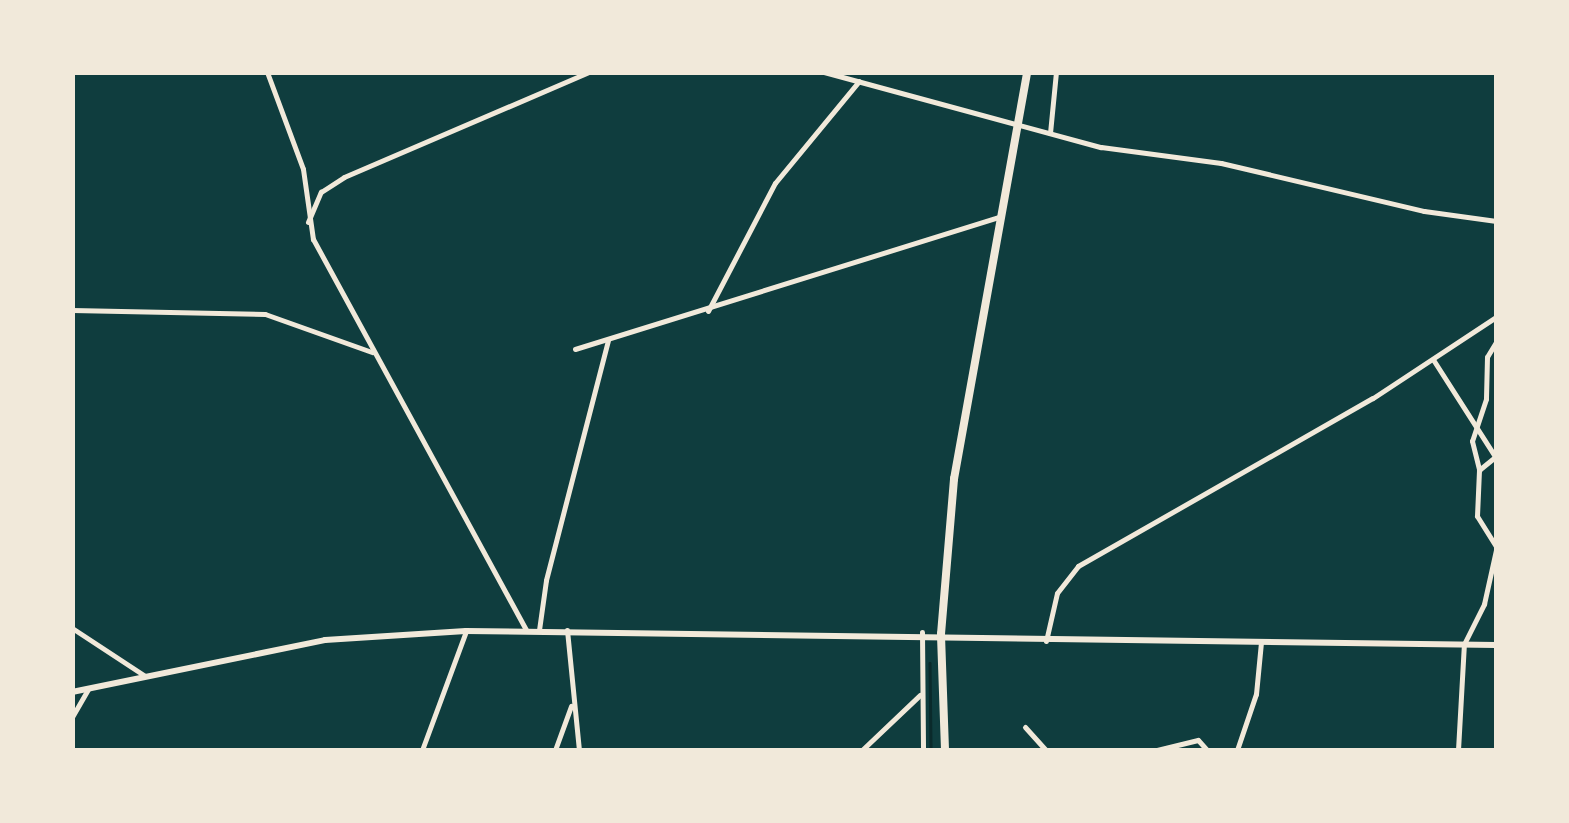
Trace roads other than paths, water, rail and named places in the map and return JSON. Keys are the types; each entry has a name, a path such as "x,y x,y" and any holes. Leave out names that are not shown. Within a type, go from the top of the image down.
{"main road":[{"path":"945,750 941,634 964,412 1027,72"}],"street":[{"path":"268,72 303,169 307,225 526,630"},
{"path":"307,225 327,186 589,72"},
{"path":"824,72 1018,126 1496,221"},
{"path":"1050,133 1056,72"},
{"path":"708,312 775,183 859,80"},
{"path":"575,349 708,312 1000,217"},
{"path":"72,310 265,314 374,353"},
{"path":"1046,641 1058,593 1078,566 1434,361 1496,317"},
{"path":"539,630 546,580 608,342"},
{"path":"1458,750 1464,644 1484,604 1496,548 1478,516 1480,470 1472,441 1486,399 1486,357 1496,342"},
{"path":"1434,361 1496,458 1480,470"},
{"path":"72,628 146,677"},
{"path":"567,630 580,750"},
{"path":"422,750 466,631"},
{"path":"72,692 325,640 466,631 922,632 1046,641 1496,645"},
{"path":"922,632 922,750"},
{"path":"1237,750 1256,694 1261,642"},
{"path":"72,716 88,689"},
{"path":"862,750 920,695"},
{"path":"554,750 572,703"},
{"path":"1025,728 1046,750"},
{"path":"1157,750 1198,740 1207,750"}],"waterway":[{"path":"930,663 931,750"}]}
